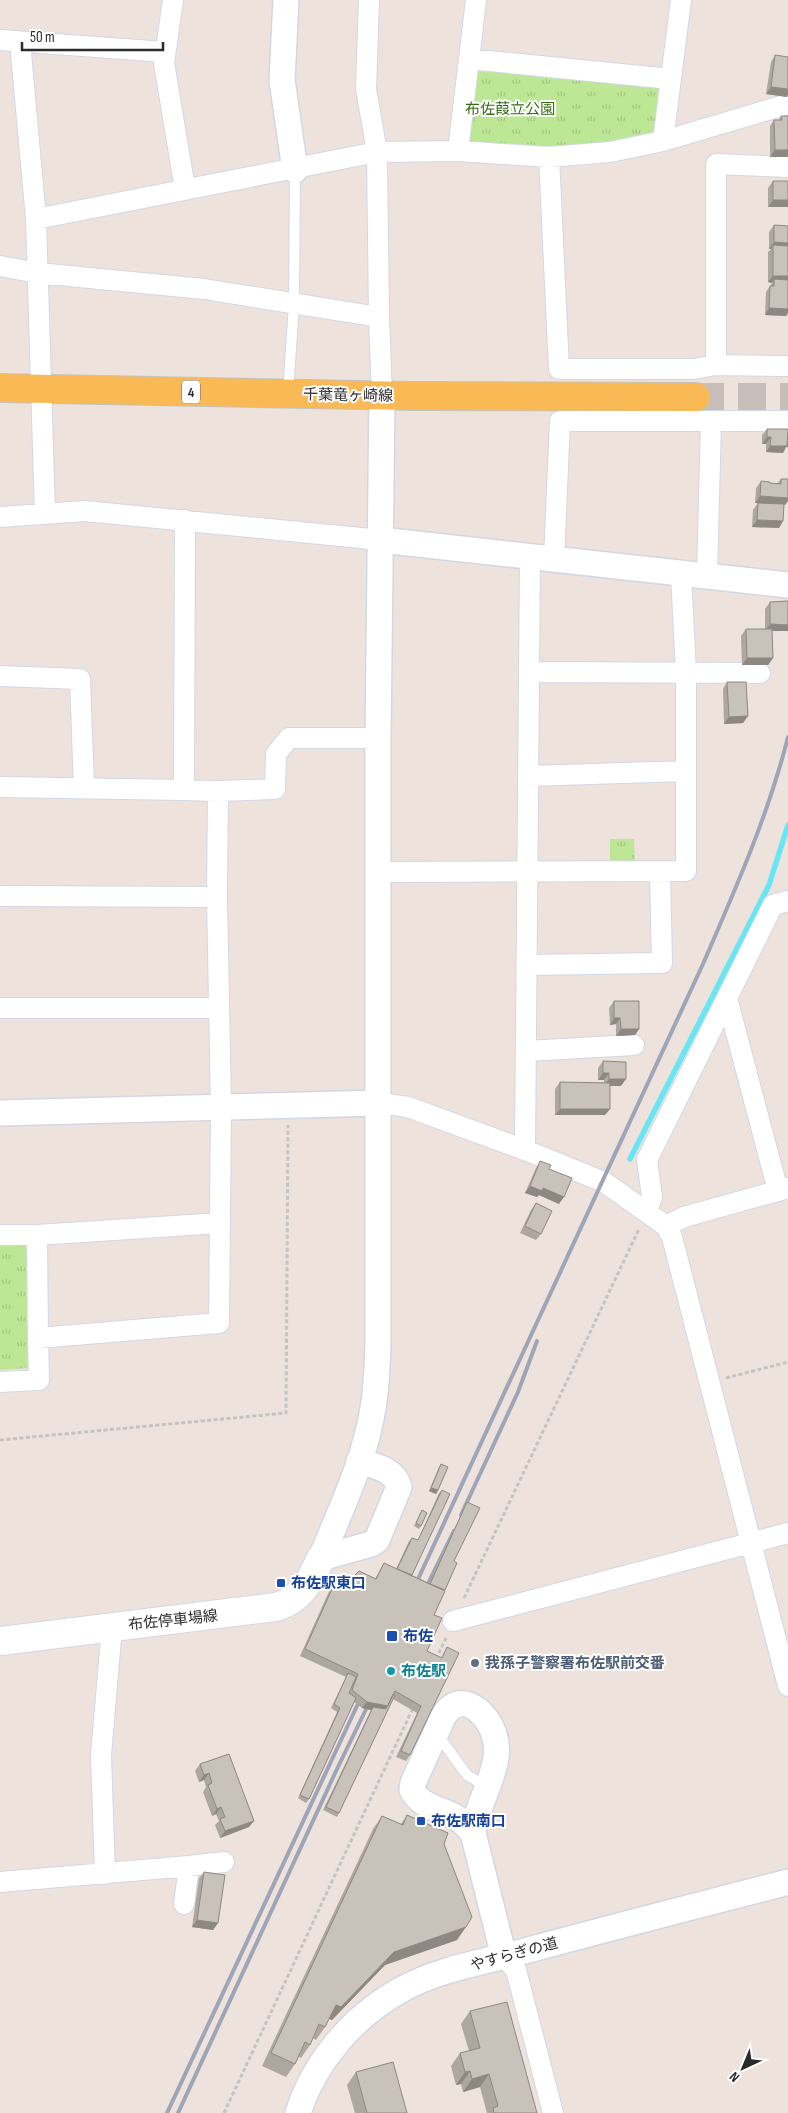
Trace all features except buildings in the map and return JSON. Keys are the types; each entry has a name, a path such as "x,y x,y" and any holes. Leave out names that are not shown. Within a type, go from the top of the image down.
{"main road":[{"name":"千葉竜ヶ崎線","path":"0,388 288,394 696,397"},
{"name":"布佐停車場線","path":"0,1641 257,1611 288,1604 305,1589 321,1558"}],"street":[{"path":"173,0 164,63 185,189"},
{"path":"286,0 282,80 295,170"},
{"path":"321,1558 359,1460 369,1428 375,1400 378,1353 380,1286 378,738 382,395 377,152 366,89 369,0"},
{"path":"458,152 476,0"},
{"path":"663,141 681,0"},
{"path":"0,40 165,52"},
{"path":"20,42 36,220 45,514"},
{"path":"469,59 671,79"},
{"path":"36,220 185,189 295,170 377,152 458,152 550,157 610,152 663,141 788,104"},
{"path":"550,157 559,369 693,369 716,364 788,366"},
{"path":"716,364 716,164 788,167"},
{"path":"0,266 38,274 204,289 379,318"},
{"path":"525,1150 529,672 560,421 788,421"},
{"path":"707,576 711,421"},
{"path":"0,517 85,511 381,540 788,585"},
{"path":"184,790 185,520"},
{"path":"378,872 686,871 686,673 681,574"},
{"path":"529,672 760,673"},
{"path":"0,676 80,679 84,789"},
{"path":"0,787 218,791 275,789 276,754 289,738 378,738"},
{"path":"528,776 686,771"},
{"path":"38,1338 219,1322 221,1107 217,897 218,791"},
{"path":"526,965 662,963 660,871"},
{"path":"0,896 217,897"},
{"path":"647,1211 652,1197 647,1160 772,905 788,902"},
{"path":"666,1226 684,1217 783,1190 727,998"},
{"path":"0,1008 219,1008"},
{"path":"526,1051 634,1045"},
{"path":"0,1113 379,1104 408,1106 604,1182 647,1211 666,1226 672,1237 788,1686"},
{"path":"0,1235 37,1235 220,1223"},
{"path":"0,1382 39,1380 37,1235"},
{"path":"321,1558 371,1544 377,1540 399,1487 398,1481 392,1474 359,1460"},
{"path":"453,1621 788,1533"},
{"path":"104,1874 100,1755 112,1627"},
{"path":"474,1833 465,1823 455,1817 421,1803 412,1790 413,1782 444,1716 450,1708 456,1704 463,1703 472,1706 482,1713 492,1727 497,1742 498,1756 475,1819 474,1833 504,1957 516,1970 554,2113"},
{"path":"0,1882 224,1862"},
{"path":"184,1904 188,1866"},
{"name":"やすらぎの道","path":"298,2113 313,2079 330,2051 352,2026 377,2004 401,1990 428,1979 504,1957 788,1882"}],"lane":[{"path":"288,394 294,304 295,170"},
{"path":"436,1733 467,1775 487,1787"}],"path":[{"path":"433,1666 585,1339 647,1211"},
{"path":"709,1382 788,1362"},
{"path":"224,2113 416,1702"}],"green space":[{"name":"布佐葭立公園","path":"469,59 671,79 663,141 610,152 458,151"},
{"path":"610,839 634,839 635,866 610,867"},
{"path":"0,1242 28,1242 28,1368 0,1370"}],"waterway":[{"path":"630,1159 769,885 788,825"}],"tunnel":[{"path":"696,397 788,397"}],"railway":[{"path":"413,1590 703,964 761,824 788,737"},
{"path":"461,1515 518,1392 537,1341"},
{"path":"422,1596 454,1531"},
{"path":"167,2113 363,1693"},
{"path":"178,2113 372,1697"}],"place":[{"name":"布佐駅東口","path":"281,1583"},
{"name":"布佐","path":"392,1636"},
{"name":"我孫子警察署布佐駅前交番","path":"475,1663"},
{"name":"布佐駅","path":"391,1671"},
{"name":"布佐駅南口","path":"421,1821"}]}
